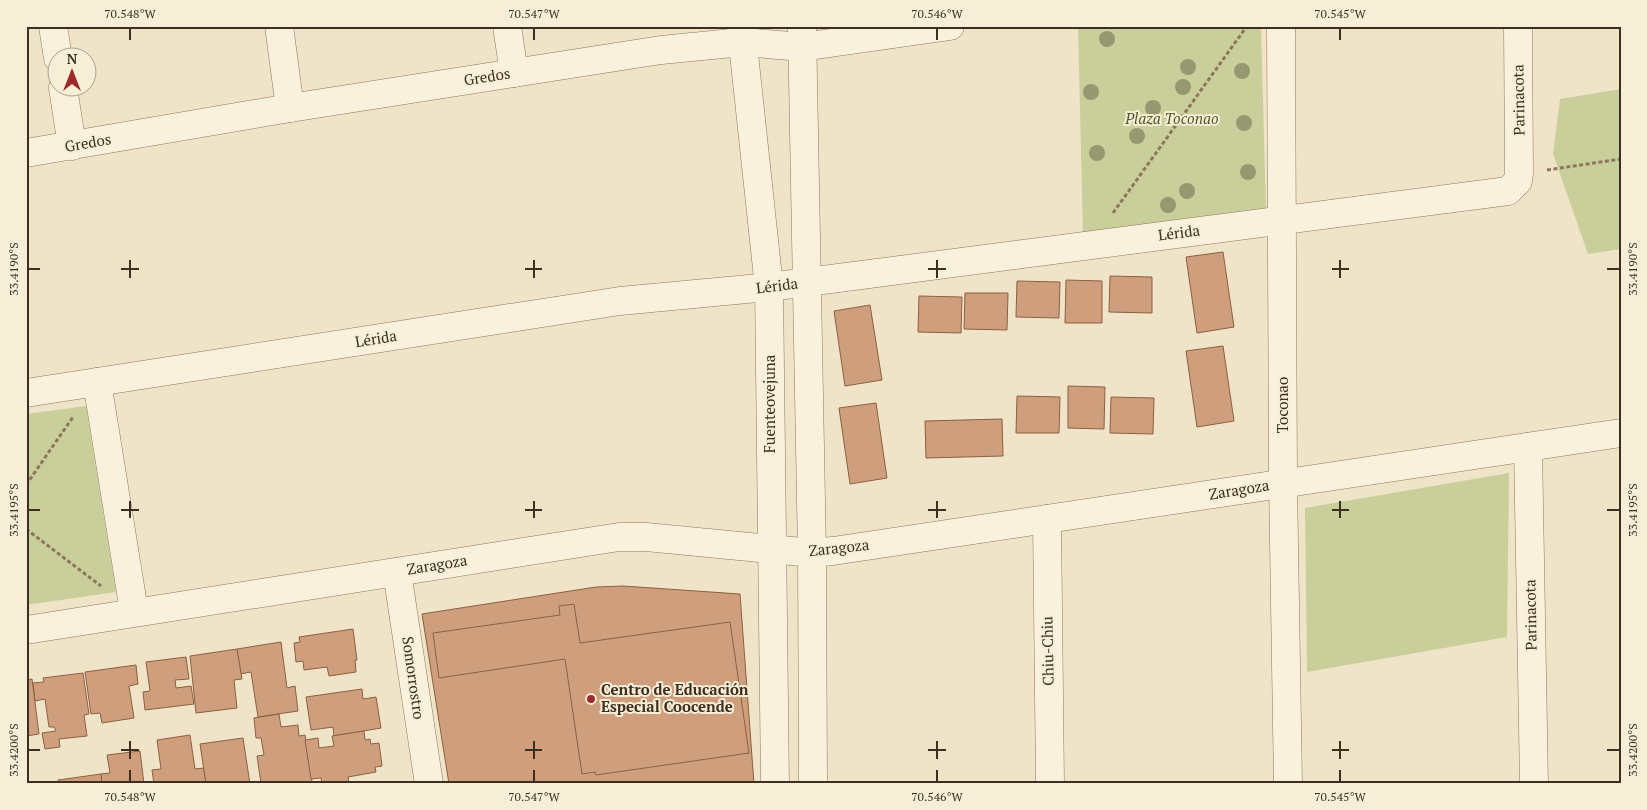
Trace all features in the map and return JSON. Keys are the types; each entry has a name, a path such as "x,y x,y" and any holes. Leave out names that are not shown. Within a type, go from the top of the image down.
{"street":[{"path":"54,26 57,48"},
{"path":"279,26 290,108"},
{"path":"507,26 514,73"},
{"name":"Gredos","path":"26,153 290,108 662,50 742,34 802,37 950,26"},
{"name":"Toconao","path":"1281,26 1283,483 1288,784"},
{"name":"Parinacota","path":"1518,26 1520,174"},
{"name":"Fuenteovejuna","path":"742,34 769,288 775,784"},
{"path":"802,37 812,552 813,784"},
{"path":"65,98 72,146"},
{"name":"Lérida","path":"26,393 620,301 769,288 1091,244 1502,192 1513,187 1520,174"},
{"path":"97,382 134,611"},
{"name":"Zaragoza","path":"26,630 134,611 619,537 646,537 771,550 812,552 1047,519 1621,433"},
{"name":"Parinacota","path":"1528,447 1534,784"},
{"name":"Chiu-Chiu","path":"1047,519 1050,784"},
{"name":"Somorrostro","path":"397,572 429,784"}],"path":[{"path":"1091,244 1248,26"},
{"path":"1520,174 1621,159"},
{"path":"26,485 97,382"},
{"path":"26,529 134,611"}],"green space":[{"name":"Plaza Toconao","path":"1078,26 1261,26 1266,211 1083,236"},
{"path":"1621,89 1621,249 1588,254 1553,154 1560,99"},
{"path":"86,406 116,592 26,605 26,414"},
{"path":"1509,473 1507,637 1307,672 1305,508"}],"building":[{"path":"1223,252 1234,327 1197,333 1186,257"},
{"path":"1110,276 1152,277 1152,313 1109,312"},
{"path":"1066,280 1102,281 1102,323 1065,323"},
{"path":"1017,281 1060,282 1059,318 1016,317"},
{"path":"965,293 1008,293 1007,330 964,329"},
{"path":"919,296 962,297 961,333 918,332"},
{"path":"870,305 882,380 845,386 834,311"},
{"path":"1223,346 1234,421 1197,427 1186,351"},
{"path":"1068,386 1105,387 1104,429 1068,428"},
{"path":"1017,396 1060,397 1059,433 1016,433"},
{"path":"1111,397 1154,398 1153,434 1110,433"},
{"path":"876,403 887,478 850,484 839,408"},
{"path":"1002,419 1003,456 926,458 925,421"},
{"name":"Centro de Educación Especial Coocende","path":"623,586 740,594 754,784 449,784 422,614 596,587"},
{"path":"574,604 580,643 730,622 749,753 596,775 595,772 582,774 565,659 439,678 433,633 560,615 559,606"},
{"path":"353,629 357,660 355,660 356,672 329,676 327,667 304,670 303,661 296,662 294,643 300,642 299,637"},
{"path":"281,642 287,688 295,686 298,711 258,717 251,672 240,674 237,649"},
{"path":"237,649 242,679 234,680 237,708 196,713 190,656"},
{"path":"186,657 189,679 175,680 176,688 191,686 194,704 145,710 143,692 150,691 146,662"},
{"path":"136,665 138,684 129,686 134,718 102,723 100,713 91,714 85,672"},
{"path":"83,673 89,714 84,715 87,736 59,739 60,747 45,749 42,733 56,731 54,727 49,727 45,699 35,701 33,683 44,682 43,678"},
{"path":"32,679 39,734 26,736 26,680"},
{"path":"362,689 363,699 376,697 381,728 334,736 333,727 311,730 306,697"},
{"path":"279,714 281,727 298,725 299,736 305,735 312,782 261,783 257,756 264,755 261,738 256,738 254,718"},
{"path":"364,731 365,740 370,739 371,744 379,743 382,766 375,767 376,772 348,777 349,784 322,784 321,778 311,779 305,740 318,738 319,748 334,746 332,736"},
{"path":"190,735 195,769 204,768 206,784 154,784 152,770 161,769 157,740"},
{"path":"243,738 250,784 206,784 200,744"},
{"path":"140,751 144,784 102,784 101,774 110,773 107,755"},
{"path":"101,774 102,784 58,784 58,780"}],"place":[{"name":"Centro de Educación Especial Coocende","path":"591,699"}]}
